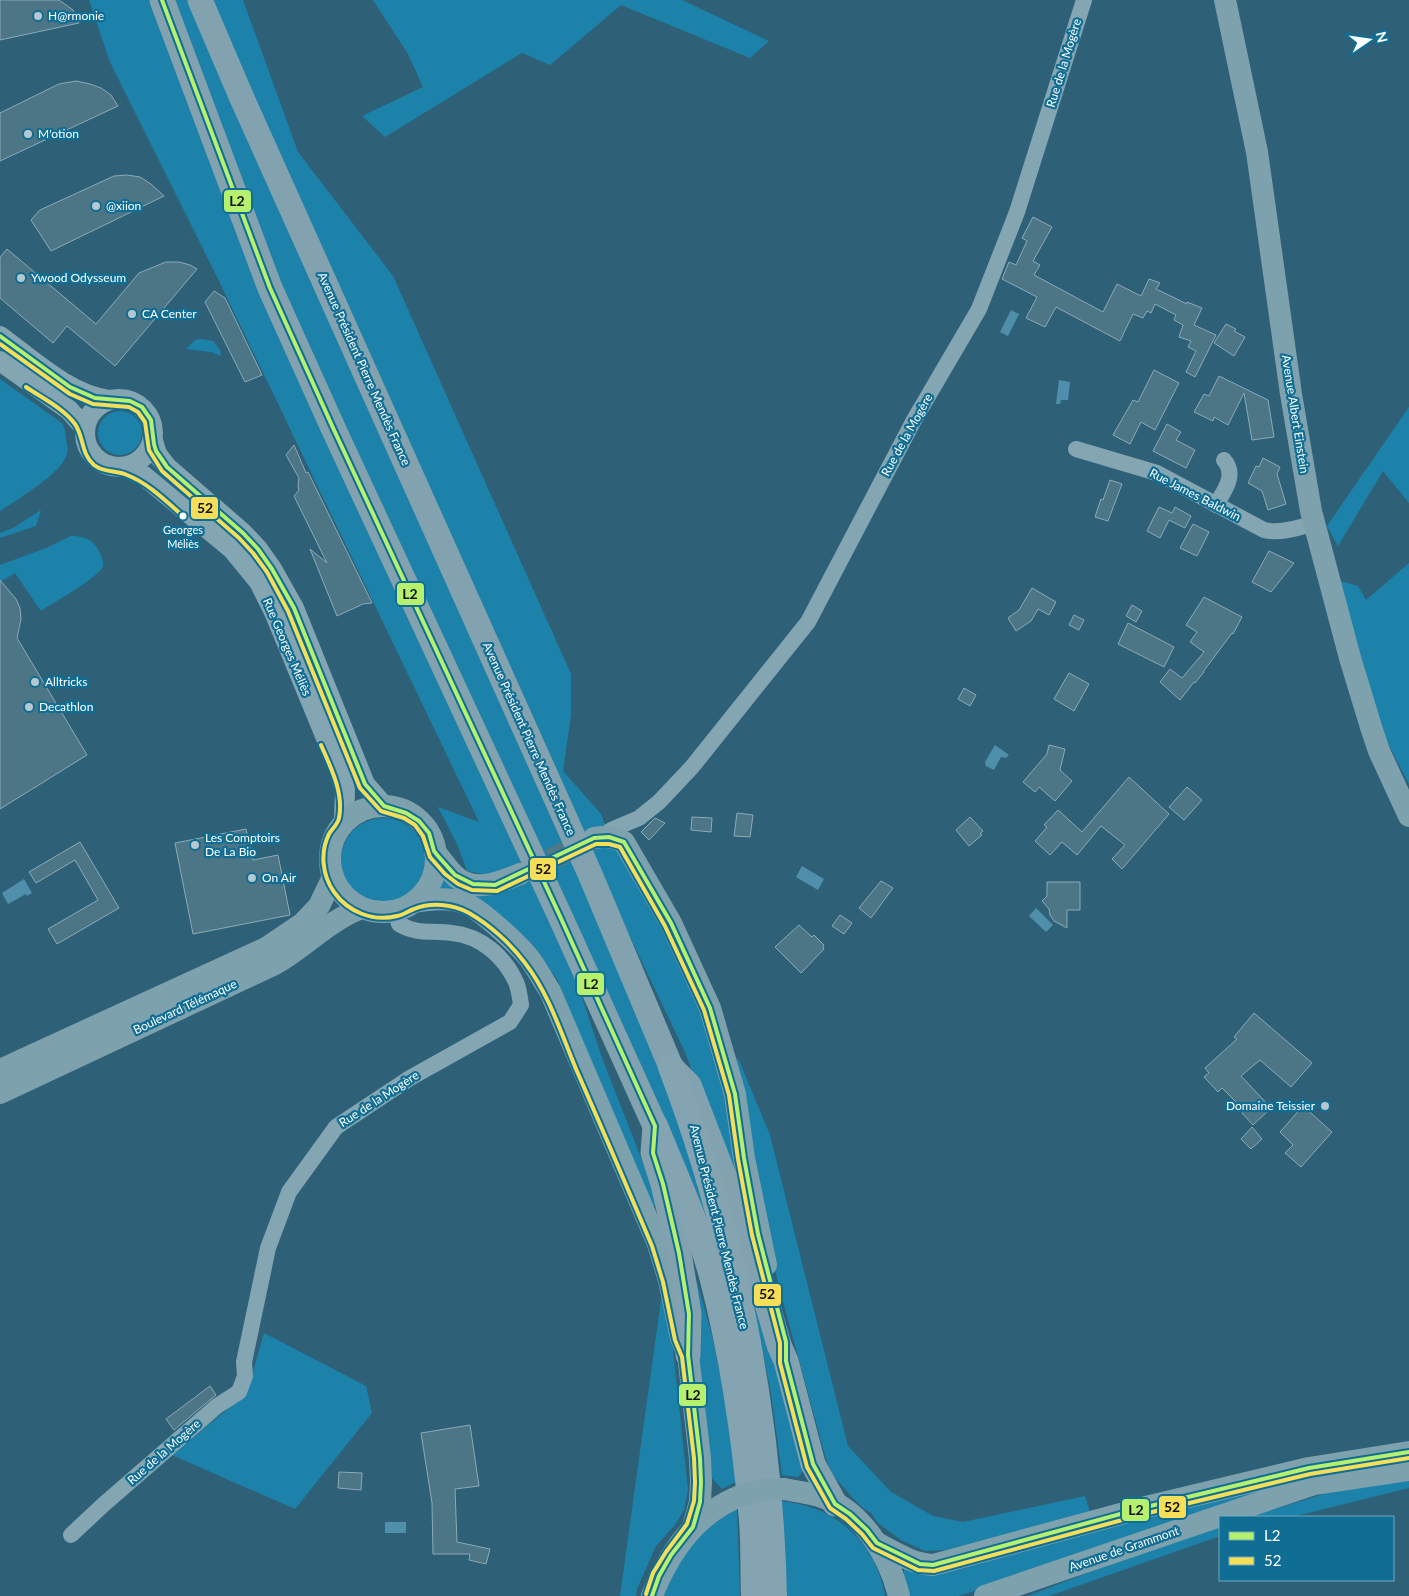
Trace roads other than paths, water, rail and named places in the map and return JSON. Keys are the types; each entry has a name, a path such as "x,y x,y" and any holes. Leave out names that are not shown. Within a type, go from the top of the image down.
{"highway":[{"name":"Avenue Président Pierre Mendès France","path":"672,1067 693,1122 716,1203 746,1330 765,1452 771,1517 774,1596"},
{"name":"Avenue Président Pierre Mendès France","path":"655,1126 685,1198 708,1266 726,1336 744,1450 752,1522 754,1596"}],"main road":[{"name":"Avenue Président Pierre Mendès France","path":"162,0 270,288 655,1126"},
{"name":"Avenue Président Pierre Mendès France","path":"200,0 241,96 590,874 672,1067"},
{"name":"Avenue Albert Einstein","path":"1225,0 1257,152 1291,394 1314,523 1350,658 1371,727 1379,751 1409,816"},
{"path":"404,906 429,885 434,869 435,852 432,840 418,820 396,808 384,806 369,808 355,814 344,823 330,851 333,877 344,895 362,908 384,912 428,899 452,900 468,904 498,927 529,958 550,991 658,1244 669,1280 681,1338 688,1355"},
{"path":"608,839 671,923 710,1008 734,1094 758,1234 786,1342 786,1361"},
{"path":"435,852 454,875 467,883 482,886 495,884 520,874"},
{"name":"Boulevard Télémaque","path":"0,1070 266,948 303,923 318,906 333,877"},
{"name":"Boulevard Télémaque","path":"0,1093 275,964 349,912 362,908"},
{"path":"672,1067 690,1085 733,1199 759,1275 779,1345 786,1361 813,1464 835,1504"},
{"path":"655,1126 654,1153 679,1253 689,1314 688,1355 701,1482 700,1502 693,1527"},
{"path":"877,1543 920,1564 933,1564 1146,1507 1308,1468 1409,1452"},
{"name":"Avenue de Grammont","path":"1220,1516 1314,1484 1409,1470"},
{"path":"652,1596 659,1576 671,1555 693,1527 714,1508 740,1496 762,1490 784,1489 820,1496 850,1514 877,1543 894,1575 899,1596"},
{"name":"Avenue de Grammont","path":"985,1596 1219,1516"}],"street":[{"name":"Rue de la Mogère","path":"608,839 659,802 692,767 808,622 914,420 979,309 1017,212 1084,0"},
{"path":"0,336 70,387 96,398 109,400 123,398 137,403 148,413 153,427 153,441 148,453 138,462 126,467 106,465 91,453 84,428 69,410 0,361"},
{"path":"84,428 90,415 98,406 109,400"},
{"name":"Rue Georges Méliès","path":"153,441 157,454 167,467 243,533 272,568 294,608 365,784 384,806"},
{"name":"Rue James Baldwin","path":"1076,449 1156,473 1270,532 1314,523"},
{"path":"1216,505 1230,475 1228,464 1224,460"},
{"name":"Rue Georges Méliès","path":"126,467 150,481 232,549 259,582 274,612 340,772 345,790 344,823"},
{"name":"Rue de la Mogère","path":"72,1535 103,1505 217,1406 238,1392 244,1376 244,1362 268,1248 290,1192 336,1127 410,1078 510,1022 522,1005 517,984 490,946 454,933 411,931 399,924 404,906"}],"tunnel":[{"path":"520,874 593,839"}],"place":[{"name":"H@rmonie","path":"38,16"},
{"name":"M'otion","path":"28,134"},
{"name":"@xiion","path":"96,206"},
{"name":"Ywood Odysseum","path":"21,278"},
{"name":"CA Center","path":"132,314"},
{"name":"Georges Méliès","path":"183,516"},
{"name":"Alltricks","path":"35,682"},
{"name":"Decathlon","path":"29,707"},
{"name":"Les Comptoirs De La Bio","path":"195,845"},
{"name":"On Air","path":"252,878"},
{"name":"Domaine Teissier","path":"1325,1106"}]}
